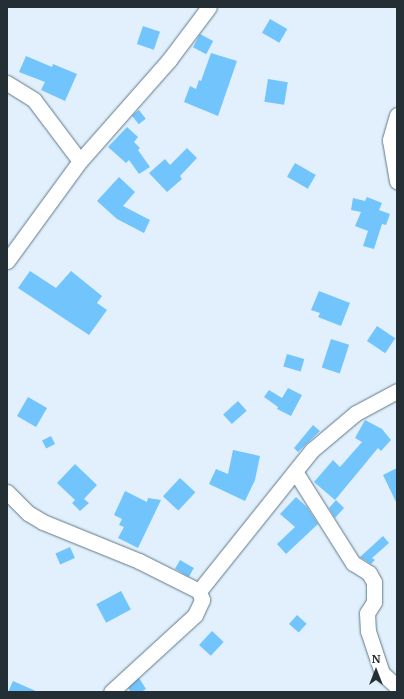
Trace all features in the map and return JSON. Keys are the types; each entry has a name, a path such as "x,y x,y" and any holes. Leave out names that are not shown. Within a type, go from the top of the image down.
{"street":[{"path":"7,261 80,161 169,60 209,7"},
{"path":"7,83 34,100 80,161"},
{"path":"397,115 390,140 397,181"},
{"path":"199,591 296,473 312,450 337,426 356,413 397,391"},
{"path":"296,473 353,563 369,573 374,582 374,602 367,613 368,631 382,673 397,687"},
{"path":"7,492 28,513 43,522 139,561 199,591 202,600 195,615 111,692"}],"building":[{"path":"270,19 287,29 279,43 262,33"},
{"path":"143,26 160,32 154,50 137,44"},
{"path":"200,34 213,41 206,54 193,47"},
{"path":"211,53 237,61 218,116 184,102 190,86 196,89 199,80 201,81"},
{"path":"26,56 52,67 53,64 77,74 65,101 41,90 45,82 19,72"},
{"path":"268,79 288,82 284,105 264,102"},
{"path":"139,110 146,119 139,124 132,116"},
{"path":"127,127 138,137 134,142 140,148 138,150 150,167 139,174 129,160 126,163 108,147"},
{"path":"187,148 197,158 180,176 182,179 167,192 149,173 165,159 170,165"},
{"path":"295,163 316,175 308,189 287,177"},
{"path":"119,177 135,192 123,206 150,220 144,233 117,219 97,201"},
{"path":"367,197 382,203 379,210 390,214 386,225 382,224 374,249 363,246 368,231 355,226 361,212 351,210 353,198 365,201"},
{"path":"30,271 56,288 71,271 102,296 97,303 107,310 89,335 18,288"},
{"path":"319,291 350,303 341,326 318,317 320,313 311,310"},
{"path":"377,326 395,338 385,353 367,341"},
{"path":"331,339 349,345 340,373 322,368"},
{"path":"287,354 304,359 301,371 283,366"},
{"path":"288,388 302,395 291,416 277,409 278,407 264,397 269,390 282,398"},
{"path":"28,397 47,408 36,427 17,416"},
{"path":"238,401 247,411 232,424 223,414"},
{"path":"365,420 382,429 391,440 381,451 378,448 335,500 314,482 333,460 340,467 362,442 355,438"},
{"path":"313,425 320,431 298,452 294,448"},
{"path":"51,436 55,444 46,449 42,441"},
{"path":"233,450 260,456 255,480 245,501 209,484 216,469 228,474"},
{"path":"75,464 97,485 84,499 89,503 80,511 72,503 75,500 57,483"},
{"path":"397,468 397,504 383,475"},
{"path":"180,478 195,492 178,511 163,496"},
{"path":"125,491 147,502 148,498 161,500 138,548 118,538 124,527 119,525 122,519 114,515"},
{"path":"296,497 307,507 318,524 286,554 277,544 295,527 280,514"},
{"path":"336,500 344,508 335,518 329,508"},
{"path":"383,536 389,543 372,558 375,560 371,564 360,557"},
{"path":"70,547 75,558 60,564 55,554"},
{"path":"180,560 194,568 189,577 175,569"},
{"path":"121,591 131,610 106,623 96,604"},
{"path":"297,615 307,624 299,633 289,624"},
{"path":"212,631 224,642 211,656 199,645"},
{"path":"139,678 146,689 141,692 131,692 128,688"},
{"path":"13,681 38,692 8,692"}]}
